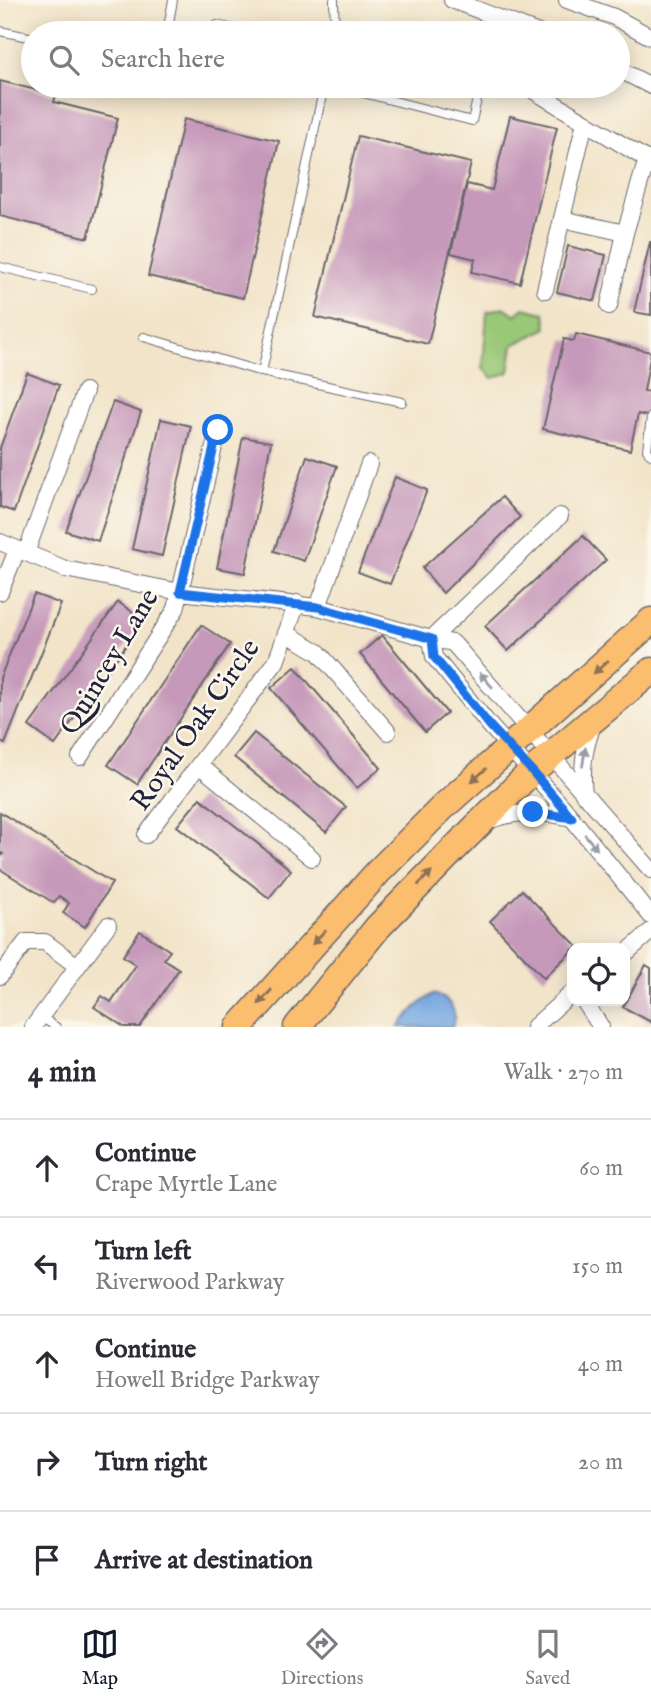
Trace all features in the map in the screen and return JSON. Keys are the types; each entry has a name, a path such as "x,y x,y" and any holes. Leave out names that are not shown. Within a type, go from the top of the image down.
{"highway":[{"path":"239,1027 379,871 444,806 651,621"},
{"path":"297,1027 377,927 541,763 651,671"}],"street":[{"path":"452,0 507,21"},
{"path":"567,0 621,21"},
{"path":"630,26 651,37"},
{"path":"630,75 651,86"},
{"path":"544,98 649,160 625,233 609,306"},
{"path":"545,290 585,122"},
{"path":"562,219 625,233"},
{"path":"0,592 22,552 85,391"},
{"name":"Quincey Lane","path":"80,757 176,609 218,430"},
{"path":"318,607 369,464"},
{"path":"432,639 560,516"},
{"path":"0,542 65,569 180,592 318,607 453,643 531,731 541,763 572,818 651,916"},
{"name":"Royal Oak Circle","path":"146,835 276,662 297,603"},
{"path":"286,633 318,652 388,732"},
{"path":"432,639 434,657 510,748 541,763 584,795 651,870"},
{"path":"584,795 584,751 594,720"},
{"path":"200,765 312,858"},
{"path":"480,824 513,813 533,812 572,818"},
{"path":"37,1022 108,925"},
{"path":"630,950 651,931"},
{"path":"0,975 26,942 45,942 77,966"},
{"path":"534,1027 567,997"},
{"path":"587,1006 601,1027"}],"lane":[{"path":"169,21 173,0"},
{"path":"334,0 335,21"},
{"path":"0,30 21,35"},
{"path":"262,372 322,98"},
{"path":"383,98 472,121 477,98"},
{"path":"0,267 92,289"},
{"path":"144,337 262,372 402,402"},
{"path":"651,417 647,450 651,455"},
{"path":"37,1022 56,1027"}],"green space":[{"path":"504,307 516,315 524,308 545,313 547,328 513,345 509,372 493,378 483,368 487,312"}],"water":[{"path":"433,994 444,998 451,1006 454,1015 452,1027 398,1027 416,1007"}],"building":[{"path":"0,81 21,86 21,98 55,98 54,102 118,118 88,238 0,216"},
{"path":"510,116 557,127 520,283 472,272 475,259 451,253 467,184 492,190"},
{"path":"184,119 279,141 243,298 148,276"},
{"path":"358,136 471,163 428,344 315,317"},
{"path":"651,242 651,315 634,312"},
{"path":"568,246 606,255 595,301 557,292"},
{"path":"576,334 651,352 644,391 651,392 651,417 638,414 630,450 543,429 564,339 574,341"},
{"path":"27,373 59,385 14,512 0,507 0,448"},
{"path":"113,402 141,412 98,541 66,531"},
{"path":"161,419 191,426 162,556 132,549"},
{"path":"243,437 271,442 245,573 217,568"},
{"path":"307,456 337,466 304,561 274,551"},
{"path":"395,477 427,490 390,584 358,572"},
{"path":"502,497 520,517 443,593 422,568"},
{"path":"583,536 606,560 508,651 485,626"},
{"path":"34,594 61,604 5,744 0,742 0,678"},
{"path":"118,602 144,620 55,745 29,726"},
{"path":"201,625 230,644 137,784 108,765"},
{"path":"382,635 447,713 425,732 360,654"},
{"path":"295,667 381,768 357,788 271,688"},
{"path":"254,733 346,807 326,832 234,757"},
{"path":"200,798 291,870 269,898 177,826"},
{"path":"0,812 112,883 85,927 63,913 69,903 59,896 54,903 0,869 0,858 3,854 0,852"},
{"path":"522,890 574,943 567,943 567,956 544,978 490,921"},
{"path":"140,931 170,951 164,959 179,969 140,1027 124,1027 94,1007 102,996 111,1002 136,965 123,956"},
{"path":"646,965 651,968 651,1022 623,1007 630,1006 630,994"}],"route":[{"path":"218,430 180,592 297,603 432,639 434,657 491,727 572,818 533,812"}]}
